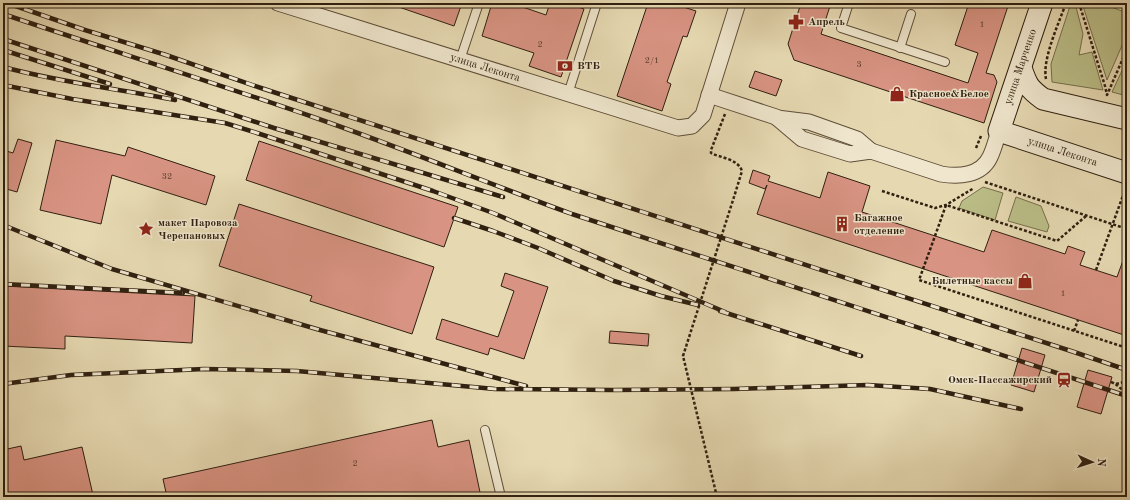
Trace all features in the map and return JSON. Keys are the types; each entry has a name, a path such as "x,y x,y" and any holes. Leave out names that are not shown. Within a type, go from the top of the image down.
{"street":[{"name":"улица Леконта","path":"278,3 678,128 692,126 703,115 709,95"},
{"path":"738,3 709,95 776,118 802,139 850,154 871,151 941,174 952,176 964,175 979,169 989,159 999,131"},
{"name":"улица Марченко","path":"999,131 1042,3"},
{"path":"1021,68 1026,83 1033,92 1043,99 1127,120"},
{"name":"улица Леконта","path":"999,131 1126,181"}],"lane":[{"path":"460,60 479,3"},
{"path":"568,94 597,3"},
{"path":"849,3 841,28 945,62"},
{"path":"900,48 911,14"},
{"path":"485,430 501,497"}],"path":[{"path":"1047,81 1045,64 1066,3"},
{"path":"1079,3 1107,95"},
{"path":"1112,3 1127,8"},
{"path":"1107,95 1127,49"},
{"path":"1100,94 1112,97"},
{"path":"718,497 683,356 742,171 741,167 737,163 711,153 730,102"},
{"path":"1096,270 1113,224 1126,181"},
{"path":"981,184 984,182 1127,229"},
{"path":"882,191 936,208 946,206 975,188"},
{"path":"946,206 1057,241 1086,216"},
{"path":"946,206 919,280 1127,348"},
{"path":"1074,331 1078,320"},
{"path":"1111,382 1127,392"},
{"path":"1116,384 1124,382 1127,383"}],"green space":[{"path":"1071,3 1075,3 1083,34 1079,55 1092,52 1103,90 1052,82 1051,64"},
{"path":"1082,3 1101,3 1127,13 1127,34 1107,80"},
{"path":"1127,60 1127,96 1112,92"},
{"path":"983,187 1003,193 995,220 959,208 962,201"},
{"path":"1016,197 1041,206 1049,226 1047,232 1008,221"}],"building":[{"path":"393,3 462,3 454,26 393,5"},
{"path":"492,3 511,3 546,15 550,3 566,3 584,9 561,77 529,66 534,53 482,36"},
{"path":"648,3 671,3 696,11 687,37 683,36 667,82 671,84 662,111 617,96"},
{"path":"801,3 831,3 821,34 968,83 978,53 955,45 969,3 1009,3 986,73 994,75 997,82 984,123 794,60 788,44"},
{"path":"755,71 782,80 776,96 749,87"},
{"path":"18,139 32,143 17,192 3,188 3,150 13,153"},
{"path":"56,140 125,156 128,147 215,176 206,205 112,175 101,224 40,210"},
{"path":"259,141 458,207 444,247 246,180"},
{"path":"753,170 770,176 768,181 820,198 828,172 870,186 862,212 984,252 992,230 1065,254 1068,246 1085,252 1080,265 1117,277 1125,255 1127,256 1127,336 757,214 767,185 765,189 749,183"},
{"path":"239,204 434,267 412,334 310,301 312,296 219,266"},
{"path":"505,273 548,287 524,359 490,348 488,355 436,339 442,319 498,337 514,291 501,286"},
{"path":"3,286 195,296 192,343 65,336 65,349 3,346"},
{"path":"610,331 649,334 648,346 609,343"},
{"path":"1022,348 1045,355 1034,392 1011,385"},
{"path":"1088,370 1112,377 1101,414 1077,407"},
{"path":"432,420 438,447 469,440 481,497 167,497 163,479"},
{"path":"21,446 24,460 82,447 93,495 85,497 3,497 3,450"}],"railway":[{"path":"7,3 261,88 1127,370"},
{"path":"3,14 316,118 572,214 1127,396"},
{"path":"3,39 274,128 503,197"},
{"path":"3,50 110,84"},
{"path":"3,67 67,81 175,100"},
{"path":"3,85 72,99 225,123 257,133 433,191 493,213 725,312"},
{"path":"454,218 538,248 614,281 661,296 698,305"},
{"path":"3,225 112,269 320,330 526,386"},
{"path":"3,284 183,293"},
{"path":"720,311 861,356"},
{"path":"3,384 71,375 204,369 297,371 495,389 734,389 868,385 930,389 1021,409"}],"place":[{"name":"Апрель","path":"796,22"},
{"name":"ВТБ","path":"565,66"},
{"name":"Красное&Белое","path":"897,94"},
{"name":"Багажное отделение","path":"842,224"},
{"name":"макет Паровоза Черепановых","path":"146,229"},
{"name":"Билетные кассы","path":"1025,281"},
{"name":"Омск-Пассажирский","path":"1064,380"}]}
